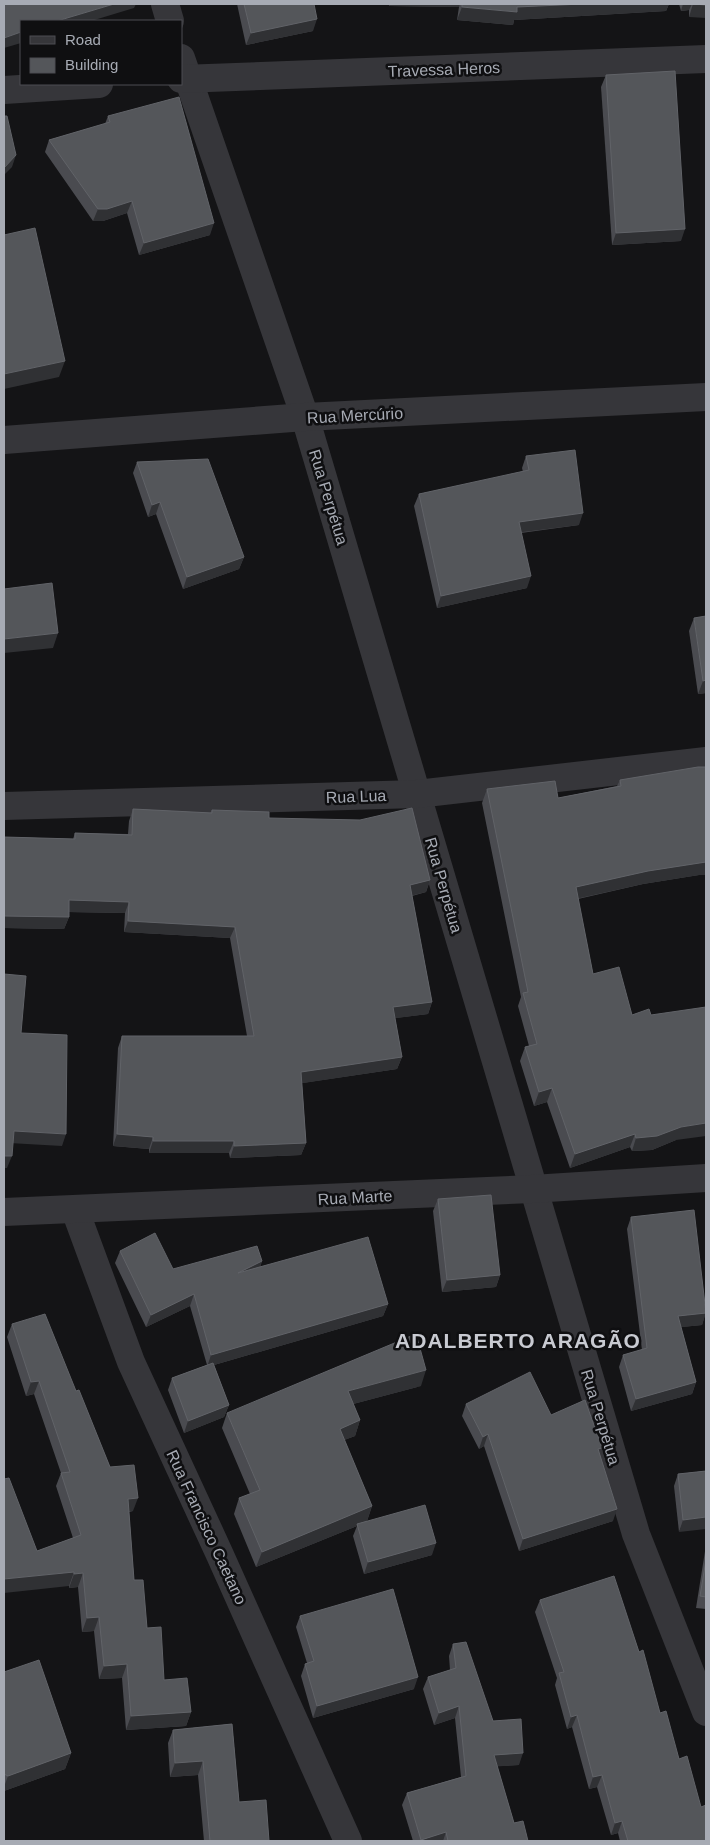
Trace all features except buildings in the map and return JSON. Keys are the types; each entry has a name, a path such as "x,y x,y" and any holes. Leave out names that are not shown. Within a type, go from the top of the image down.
{"street":[{"path":"165,4 170,20"},
{"name":"Travessa Heros","path":"183,71 706,59"},
{"name":"Rua Perpétua","path":"183,71 305,418 532,1189 636,1534 706,1712"},
{"path":"4,90 83,85"},
{"name":"Rua Mercúrio","path":"4,440 305,418 706,397"},
{"name":"Rua Lua","path":"4,806 417,794 706,761"},
{"name":"Rua Marte","path":"4,1212 532,1189 706,1178"},
{"name":"Rua Francisco Caetano","path":"75,1210 131,1362 348,1841"}],"district":[{"name":"ADALBERTO ARAGÃO","path":"518,1341"}]}
